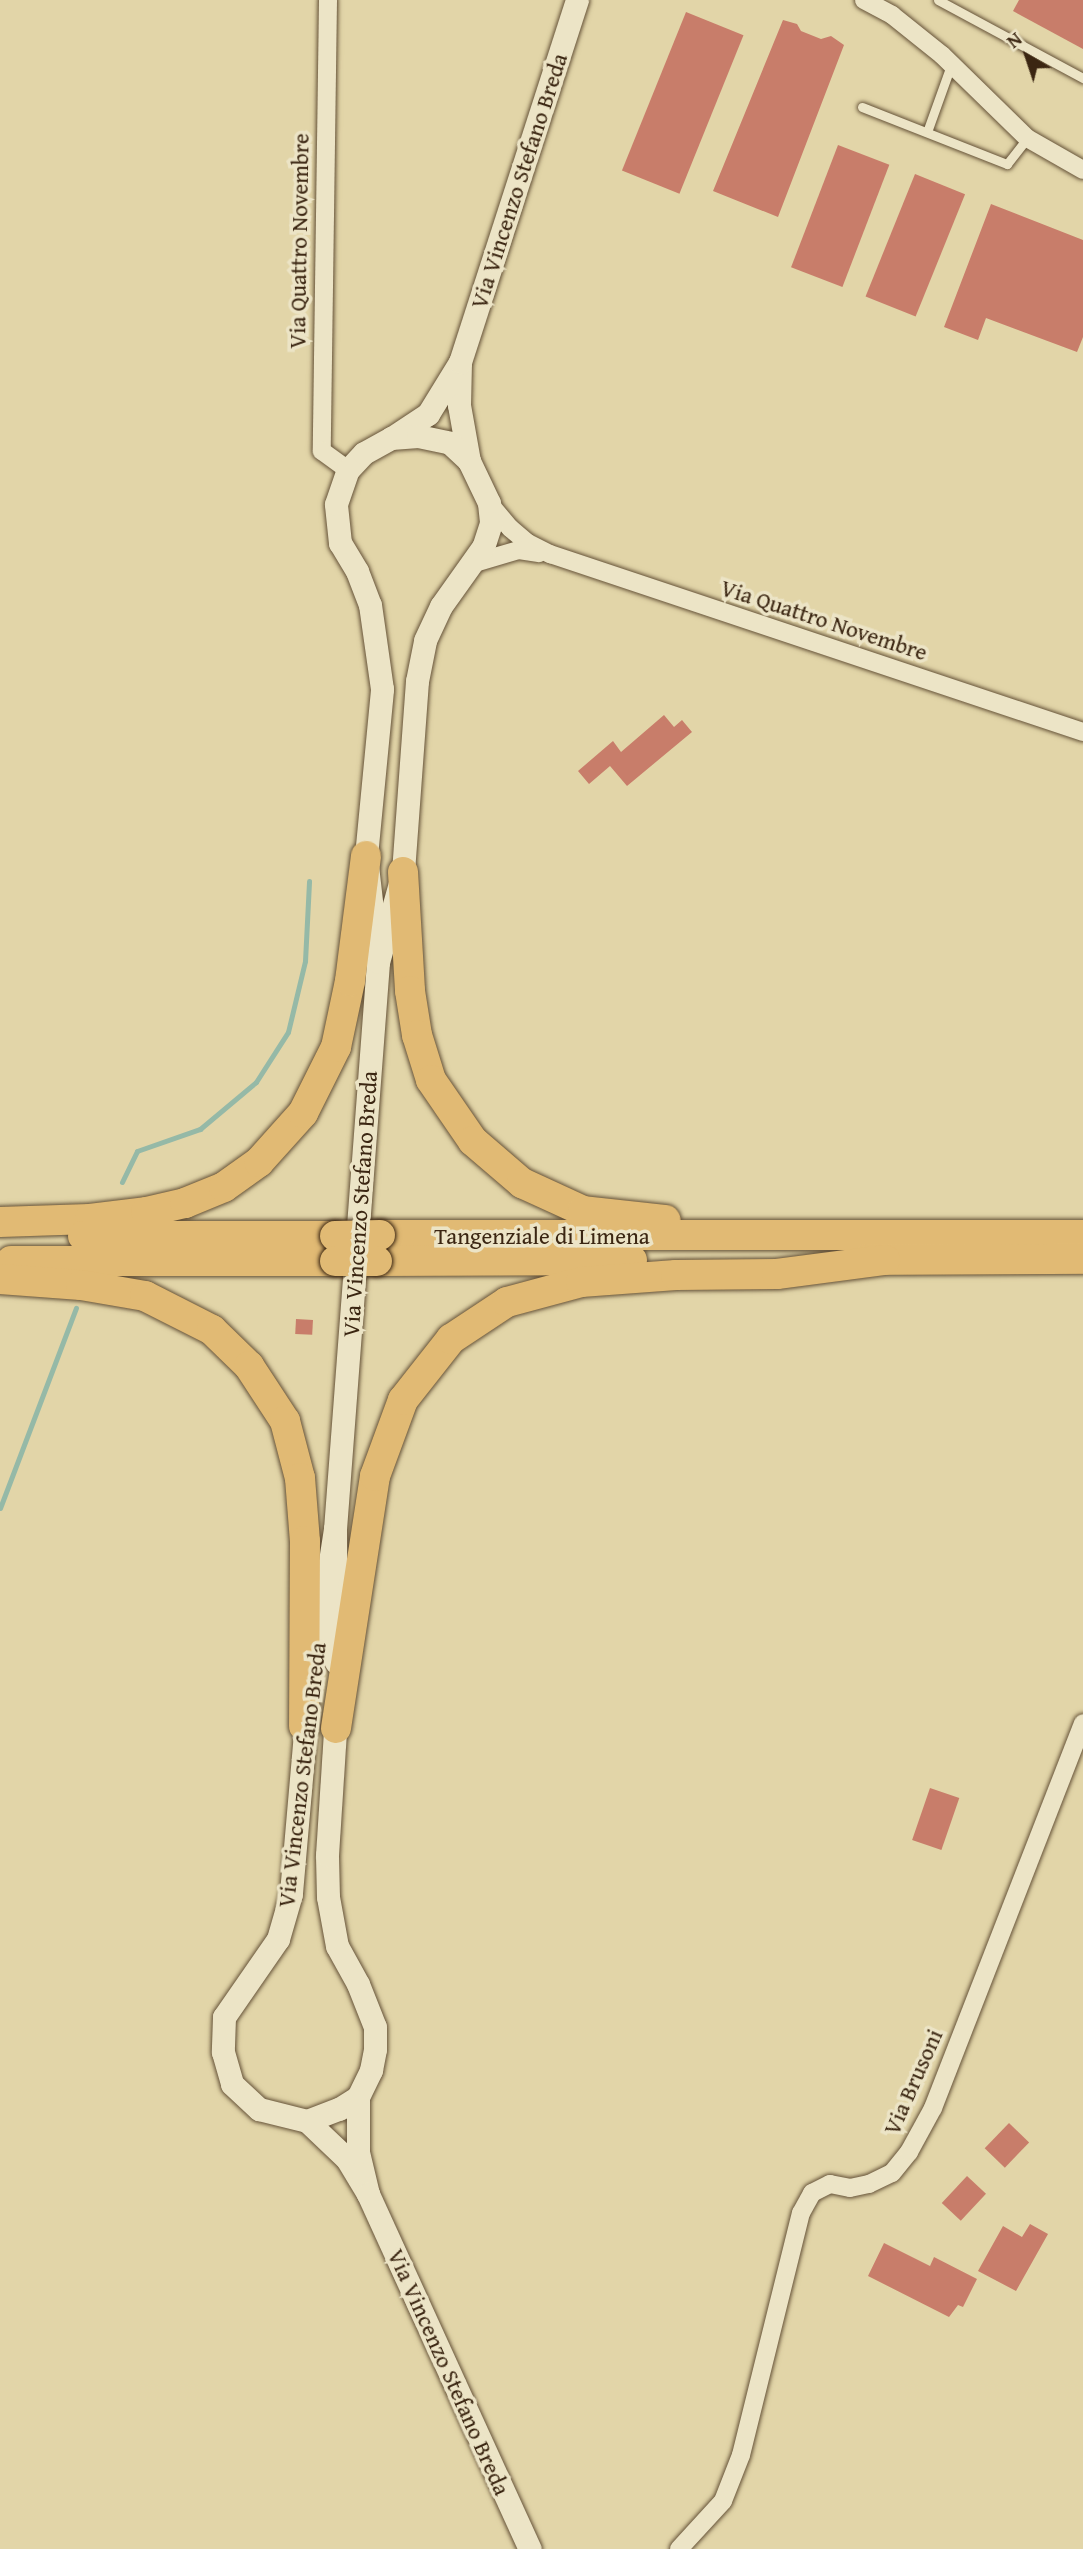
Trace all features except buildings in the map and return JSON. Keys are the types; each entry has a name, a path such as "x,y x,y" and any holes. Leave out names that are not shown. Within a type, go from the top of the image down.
{"highway":[{"path":"0,1222 90,1219 146,1212 185,1203 224,1187 259,1162 303,1113 336,1047 350,981 366,856"},
{"path":"403,872 410,991 417,1035 431,1080 473,1141 522,1183 583,1211 837,1237"},
{"name":"Tangenziale di Limena","path":"378,1248 837,1237 1083,1235"},
{"name":"Tangenziale di Limena","path":"0,1236 335,1248 886,1260 1083,1259"},
{"name":"Tangenziale di Limena","path":"0,1261 335,1248"},
{"path":"336,1728 375,1476 403,1401 451,1339 507,1302 581,1282 676,1275 777,1274 886,1260"},
{"path":"0,1279 80,1285 145,1296 212,1330 249,1366 285,1421 300,1478 305,1541 304,1726"}],"street":[{"name":"Via Quattro Novembre","path":"328,0 322,451 348,470"},
{"name":"Via Vincenzo Stefano Breda","path":"530,2549 368,2194 347,2159 307,2121 258,2109 232,2084 223,2052 224,2017 278,1939 291,1894 304,1726 335,1529 378,962 366,856 382,689 370,605 357,571 340,543 336,504 348,470 364,453 428,414 460,362 577,0"},
{"path":"864,0 892,15 951,65 1027,138 1083,170"},
{"name":"Via Vincenzo Stefano Breda","path":"378,962 403,872 417,681 425,641 441,606 483,547 491,523 489,503 469,461 459,405 460,362"},
{"name":"Via Vincenzo Stefano Breda","path":"391,438 418,436 450,443 469,461"},
{"name":"Via Quattro Novembre","path":"489,503 510,528 528,543 550,555"},
{"name":"Via Quattro Novembre","path":"471,564 519,550 550,555 1083,732"},
{"name":"Via Vincenzo Stefano Breda","path":"335,1529 336,1728 327,1855 328,1897 337,1946 358,1984 374,2027 371,2070 358,2096 358,2152 368,2194"},
{"name":"Via Brusoni","path":"679,2549 723,2501 741,2455 801,2213 811,2193 830,2184 850,2188 869,2184 892,2173 909,2152 933,2108 1083,1723"},
{"path":"307,2121 340,2109 358,2096"}],"lane":[{"path":"938,0 1083,78"},
{"path":"927,132 951,65"},
{"path":"862,107 1007,164 1027,138"}],"waterway":[{"path":"122,1182 137,1151 200,1129 256,1082 288,1032 305,961 309,881"},
{"path":"0,1508 76,1308"}]}
